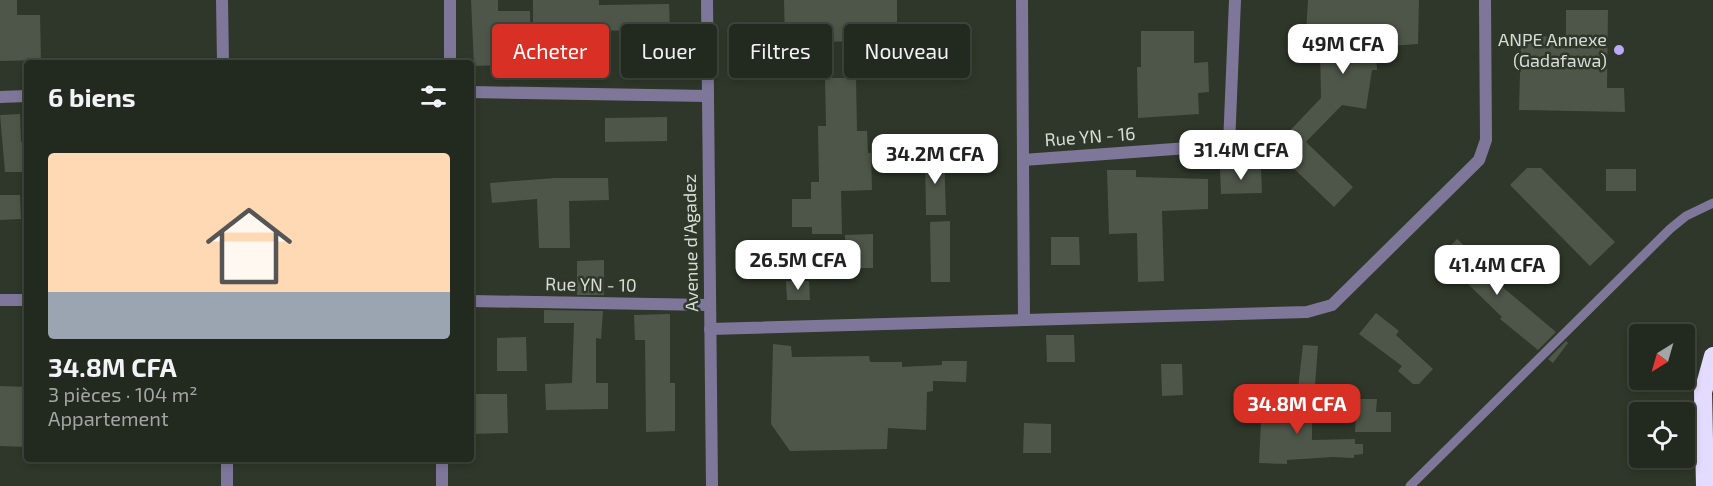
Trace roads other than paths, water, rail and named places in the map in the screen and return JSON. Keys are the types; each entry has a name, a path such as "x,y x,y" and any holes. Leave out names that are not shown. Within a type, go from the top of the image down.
{"highway":[{"path":"1705,486 1703,392 1713,356"}],"street":[{"path":"222,0 223,60"},
{"path":"450,0 450,60"},
{"name":"Avenue d'Agadez","path":"707,0 712,486"},
{"path":"1022,0 1024,320"},
{"name":"Rue YN - 16","path":"1023,160 1229,145 1235,0"},
{"path":"710,328 1306,312 1332,305 1479,159 1483,152 1486,140 1485,0"},
{"path":"474,92 708,96"},
{"path":"0,97 24,96"},
{"path":"0,300 24,300"},
{"name":"Rue YN - 10","path":"474,301 710,305"},
{"path":"227,462 227,486"},
{"path":"442,462 442,486"}],"lane":[{"path":"1410,486 1670,229 1686,216 1713,203"}],"place":[{"name":"ANPE Annexe (Gadafawa)","path":"1619,50"}]}
